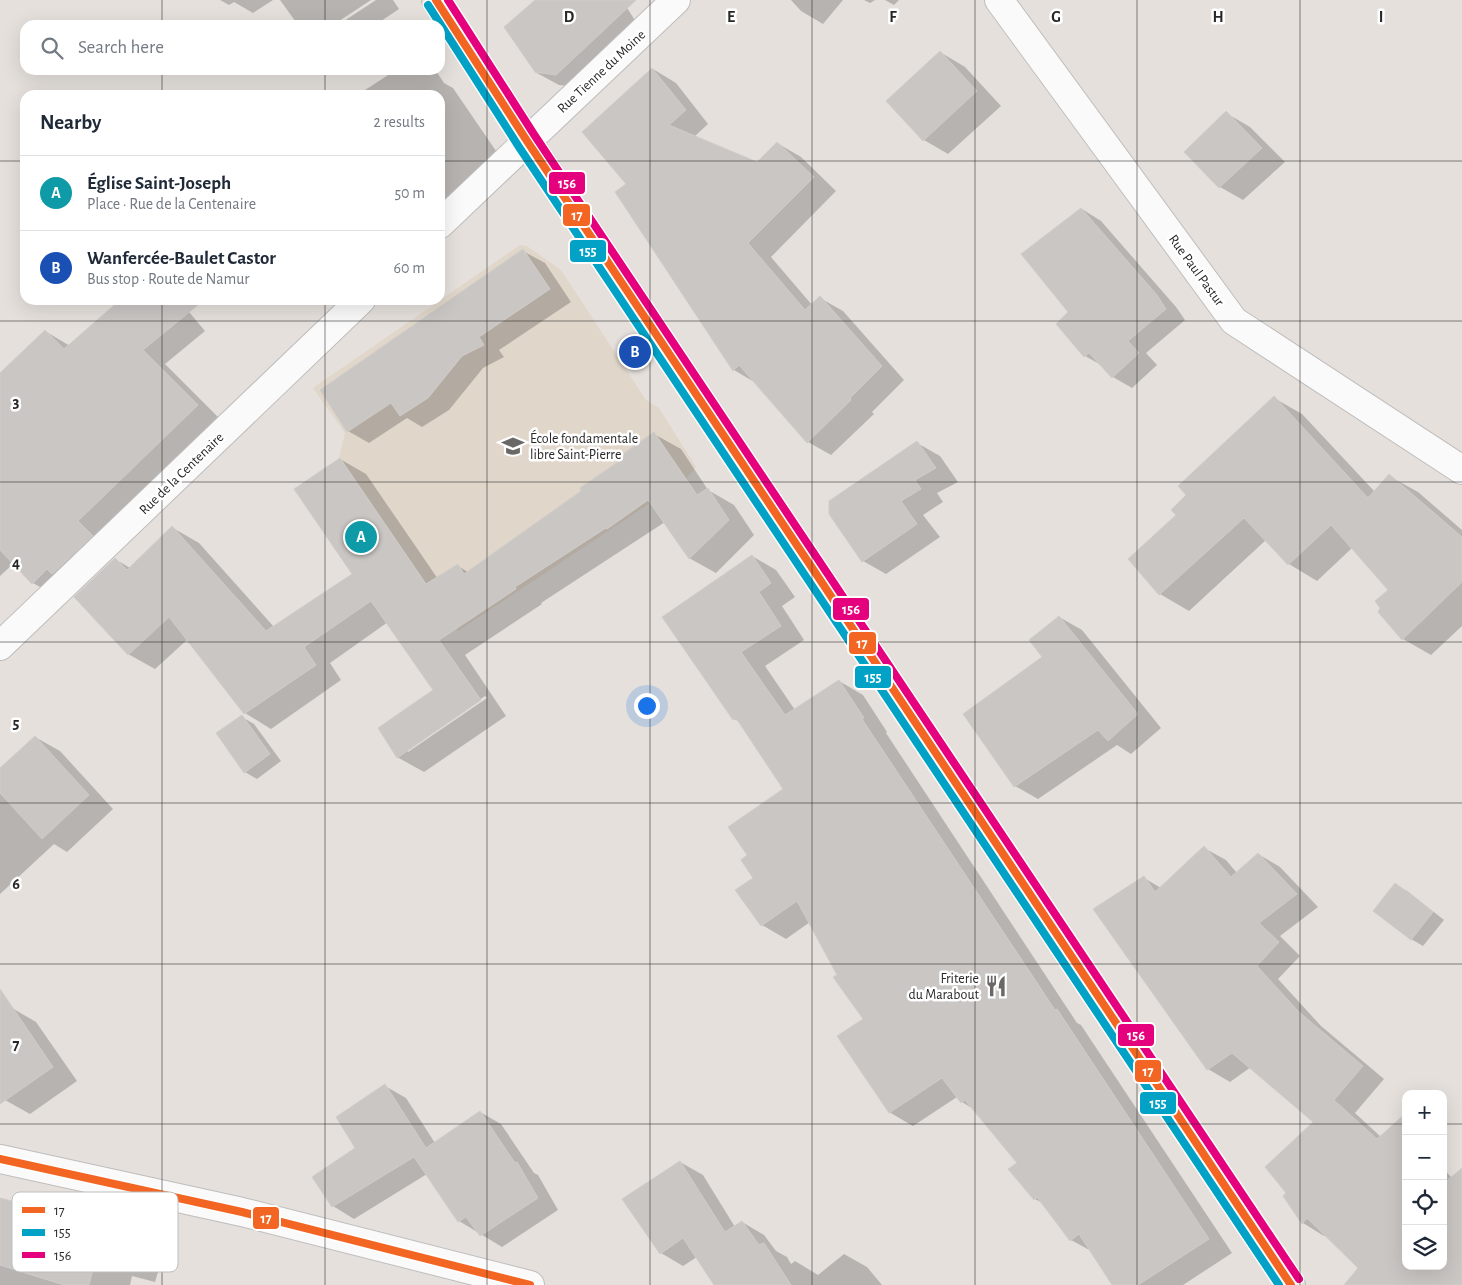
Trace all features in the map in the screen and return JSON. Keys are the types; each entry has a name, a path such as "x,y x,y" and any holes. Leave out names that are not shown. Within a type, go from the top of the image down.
{"main road":[{"path":"436,0 527,141 1291,1285"}],"street":[{"name":"Rue Tienne du Moine","path":"527,141 676,0"},
{"name":"Rue Paul Pastur","path":"999,0 1234,321 1462,470"},
{"path":"445,219 527,141"},
{"name":"Rue de la Centenaire","path":"0,646 356,305"},
{"path":"0,1158 152,1192"},
{"path":"178,1198 242,1212 530,1285"}],"shaded area":[{"name":"École fondamentale libre Saint-Pierre","path":"520,245 527,246 561,270 646,400 659,408 696,467 685,480 458,631 339,458 345,433 313,388 433,305 445,305 445,297"}],"building":[{"path":"535,0 636,0 556,75 535,72 504,27"},
{"path":"940,51 977,91 923,141 886,101"},
{"path":"652,68 686,110 669,125 757,162 777,142 814,177 748,243 805,310 820,296 882,366 850,398 851,400 807,443 739,365 733,371 615,192 626,184 582,132"},
{"path":"1226,111 1262,148 1219,188 1184,152"},
{"path":"1081,208 1157,295 1166,309 1128,341 1139,353 1112,378 1089,353 1084,357 1056,324 1068,312 1021,254"},
{"path":"523,249 550,289 479,337 484,345 462,356 428,398 400,416 391,403 347,432 320,390"},
{"path":"114,305 198,305 143,350 198,405 78,521 93,536 52,574 47,569 32,584 0,550 0,373 45,330 64,349"},
{"path":"1274,396 1368,498 1389,474 1462,537 1462,582 1402,640 1378,612 1380,608 1375,601 1388,590 1331,525 1288,565 1244,518 1159,595 1128,559 1176,515 1171,510 1186,495 1178,486"},
{"path":"654,432 697,495 708,488 729,520 689,559 648,500 607,529 515,587 516,589 439,640 481,700 397,758 378,728 433,690 371,601 304,647 316,665 244,714 169,617 128,655 74,597 115,558 127,570 172,526 266,631 352,574 294,489 340,458 426,584 458,564 464,574 581,491 580,488 618,462 616,459"},
{"path":"917,441 936,468 915,480 921,489 901,501 917,524 862,562 829,514 829,501"},
{"path":"752,555 771,583 759,592 781,626 741,652 785,715 839,680 864,718 862,719 1209,1239 1138,1285 1112,1285 1079,1234 1070,1241 1037,1197 1034,1200 1008,1169 1017,1163 965,1100 961,1103 942,1078 889,1113 837,1036 863,1019 833,977 837,975 797,901 761,926 735,890 753,878 741,860 747,855 728,827 783,789 736,718 733,720 662,617"},
{"path":"1059,616 1138,714 1108,741 1098,730 1014,787 963,714 1042,657 1029,640"},
{"path":"242,715 270,754 244,773 216,733"},
{"path":"35,736 89,795 42,839 0,793 0,768"},
{"path":"1204,846 1231,877 1258,853 1297,894 1259,923 1279,942 1257,966 1299,1012 1363,1066 1334,1100 1377,1139 1402,1117 1402,1270 1447,1270 1447,1181 1462,1168 1462,1285 1344,1285 1358,1268 1307,1218 1302,1224 1283,1196 1286,1193 1265,1167 1313,1122 1232,1053 1207,1070 1093,909 1144,876 1155,892"},
{"path":"1395,883 1433,912 1411,940 1373,911"},
{"path":"0,989 53,1067 0,1104"},
{"path":"385,1084 426,1148 480,1111 515,1163 517,1162 538,1198 480,1236 466,1217 458,1222 414,1157 332,1207 312,1177 355,1148 336,1117"},
{"path":"680,1161 725,1232 742,1221 759,1245 764,1243 791,1285 714,1285 683,1238 660,1254 622,1199"},
{"path":"0,1198 12,1201 12,1269 0,1265"},
{"path":"22,1272 92,1272 89,1285 64,1285"}],"transit line":[{"name":"17","path":"436,0 527,141 1291,1285"},
{"name":"156","path":"448,0 535,136 1299,1279"},
{"name":"155","path":"428,5 438,20"},
{"name":"155","path":"445,32 519,147 1279,1285"},
{"name":"17","path":"0,1159 151,1192"},
{"name":"17","path":"178,1198 242,1212 530,1285"}],"place":[{"name":"Wanfercée-Baulet Castor","path":"635,352"},
{"name":"École fondamentale libre Saint-Pierre","path":"513,446"},
{"name":"Église Saint-Joseph","path":"361,537"},
{"name":"Friterie du Marabout","path":"996,986"}]}
